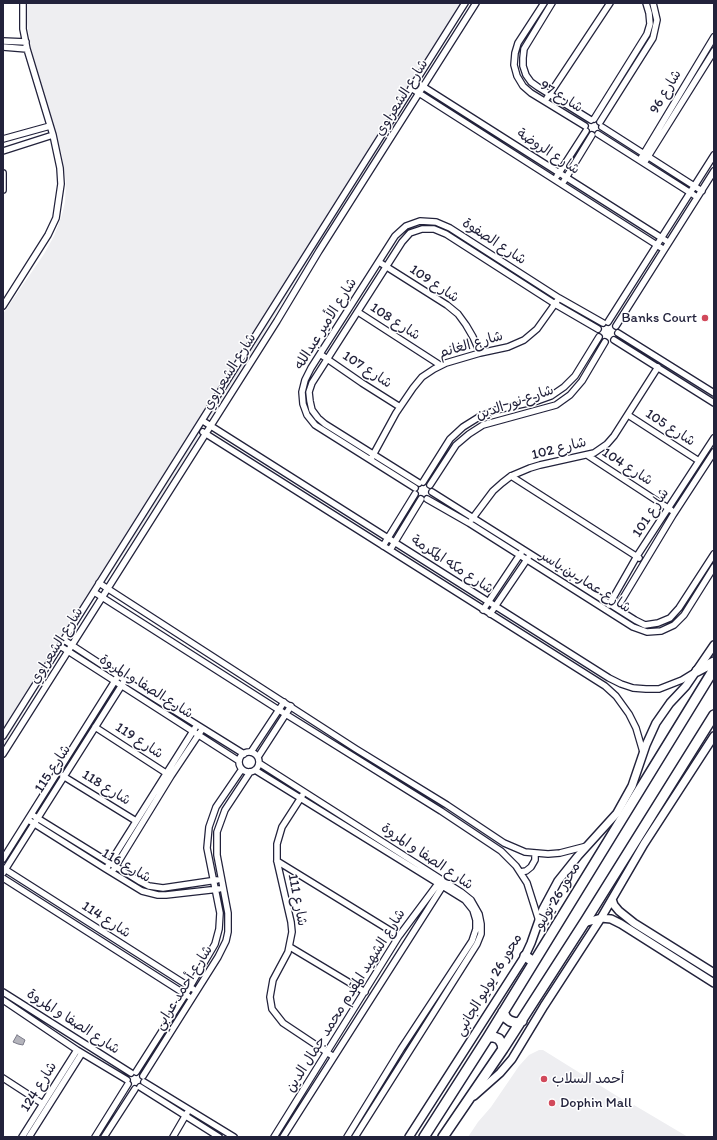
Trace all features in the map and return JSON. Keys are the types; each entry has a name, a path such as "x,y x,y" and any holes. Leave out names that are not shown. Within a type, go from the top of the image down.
{"highway":[{"path":"697,671 714,662"},
{"name":"محور 26 يوليو","path":"424,1137 488,1037 714,669"},
{"path":"443,1137 522,1021 714,715"},
{"path":"525,956 534,962"},
{"path":"503,1012 506,1018 510,1021 522,1021"},
{"path":"488,1037 494,1037 499,1040 504,1049"}],"street":[{"path":"3,306 48,235 56,218 61,184 60,168 53,135 27,49 23,29 23,3"},
{"name":"شارع الشعراوي","path":"3,736 203,421 465,3"},
{"name":"شارع الشعراوي","path":"3,754 476,3"},
{"name":"شارع 97","path":"544,3 518,43 514,65 517,76 523,86 531,93 595,135"},
{"name":"شارع 97","path":"552,3 524,49 522,58 526,75 531,82 549,95 601,125"},
{"path":"545,102 610,3"},
{"path":"554,180 586,129 587,122 592,119 647,34 650,24 646,3"},
{"path":"562,185 595,135 653,38 657,20 654,3"},
{"name":"شارع 96","path":"646,155 714,37"},
{"path":"3,41 26,42"},
{"path":"3,47 27,49"},
{"name":"شارع 96","path":"642,161 714,51"},
{"name":"شارع الروضة","path":"416,82 668,242"},
{"name":"شارع الروضة","path":"411,88 663,249"},
{"path":"601,125 702,191"},
{"path":"3,140 50,126"},
{"path":"3,151 53,135"},
{"path":"595,135 642,161 697,197"},
{"path":"618,333 614,340 605,342 599,337 598,329 605,323 657,245 714,155"},
{"path":"616,326 631,304 663,249 714,171"},
{"path":"3,174 3,190"},
{"name":"شارع الصفوة","path":"379,262 395,236 406,226 420,221 436,222 450,228 560,298 605,323"},
{"name":"شارع الصفوة","path":"385,266 410,233 422,229 434,229 446,234 555,304 598,329"},
{"name":"شارع 109","path":"379,262 452,309 466,325 480,353"},
{"name":"شارع الأمير عبدالله","path":"379,262 305,380 302,392 303,404 310,418 321,430 415,488"},
{"name":"شارع الأمير عبدالله","path":"315,414 310,401 309,392 312,383 359,311 385,266"},
{"name":"شارع الغانم","path":"370,460 400,407 417,382 440,365 480,353 508,347 524,340 537,329 560,298"},
{"name":"شارع 108","path":"351,305 440,365"},
{"path":"344,317 347,321 352,321"},
{"path":"605,323 612,323 616,326 618,333 714,393"},
{"name":"شارع نور الدين","path":"421,482 450,440 463,427 490,412 552,396 564,387 575,376 599,337"},
{"path":"614,340 714,403"},
{"name":"شارع نور الدين","path":"430,485 456,445 483,425 556,405 570,395 582,381 605,342"},
{"name":"شارع 107","path":"320,354 400,407"},
{"name":"شارع 102","path":"469,523 493,491 512,476 540,465 587,455 599,450 607,444 628,415 658,367"},
{"path":"525,404 527,413"},
{"path":"310,418 315,414 325,424 373,454 421,482 430,485 432,492 430,496 424,499 390,550"},
{"name":"شارع 105","path":"628,415 699,461"},
{"name":"شارع مكه المكرمة","path":"203,421 590,667 620,684 646,690 659,689 672,685 697,671"},
{"name":"شارع مكه المكرمة","path":"198,428 611,691 625,708 636,728 643,752"},
{"name":"شارع 101","path":"606,610 637,556 714,438"},
{"name":"شارع 101","path":"617,608 644,561 714,452"},
{"name":"شارع 104","path":"587,455 675,512"},
{"path":"512,476 644,561"},
{"path":"383,546 415,494 415,488 421,482"},
{"name":"شارع عمار بن ياسر","path":"432,492 645,625 658,623 670,618 685,600 714,554"},
{"path":"415,494 424,499"},
{"name":"شارع عمار بن ياسر","path":"424,499 469,523 633,627 647,632 661,632 674,625 691,604 714,567"},
{"path":"336,517 341,508"},
{"path":"483,610 524,550"},
{"path":"490,614 531,554"},
{"path":"99,584 356,749 447,805 504,843 514,848 535,854 560,853 589,845"},
{"path":"94,592 442,812 501,851 520,872 531,893 538,921"},
{"path":"685,600 691,604"},
{"path":"523,635 528,627"},
{"path":"534,642 539,634"},
{"name":"شارع الصفا و المروة","path":"64,640 118,676 244,754"},
{"path":"187,652 192,643"},
{"name":"محور 26 يوليو الجانبى","path":"409,1137 525,956 538,921 550,894 558,881 572,862 607,825 625,800 632,786 643,752 663,713 697,671 714,645"},
{"name":"شارع الصفا و المروة","path":"60,646 193,730 239,761"},
{"path":"557,656 561,648"},
{"path":"586,674 590,667"},
{"name":"شارع 115","path":"4,870 32,819 118,676"},
{"name":"شارع 115","path":"3,859 64,776 125,680"},
{"path":"251,752 258,757 260,763 253,771 242,769 239,761 244,754 251,752 284,702"},
{"path":"258,757 290,706"},
{"path":"112,873 197,724"},
{"name":"شارع 119","path":"95,727 168,775"},
{"path":"106,869 136,821 203,728"},
{"path":"470,1099 494,1079 509,1062 601,918 644,844 714,736"},
{"path":"352,755 356,749"},
{"name":"شارع الصفا و المروة","path":"260,763 470,902 479,914 481,924 477,936"},
{"name":"شارع أحمد عرابي","path":"128,1082 190,987 212,951 218,936 220,913 207,848 209,827 216,807 242,769"},
{"name":"شارع الصفا و المروة","path":"253,771 442,883"},
{"name":"شارع أحمد عرابي","path":"137,1088 196,991 218,958 226,941 228,932 228,913 221,880 216,844 220,821 225,810 253,771"},
{"name":"شارع 118","path":"64,776 136,821"},
{"name":"شارع 111","path":"305,792 285,822 277,844 277,861 292,932 290,947 271,985 270,997 272,1009 283,1023 334,1057"},
{"path":"442,812 447,805"},
{"name":"شارع 116","path":"32,819 144,884 158,888 221,880"},
{"name":"شارع 116","path":"32,819 112,873 142,891 158,895 223,888"},
{"path":"520,872 526,871 531,867 535,860 535,854"},
{"path":"277,861 399,936"},
{"name":"شارع 114","path":"4,870 196,991"},
{"name":"شارع 114","path":"3,878 185,995 192,998"},
{"name":"شارع الشهيد المقدم محمد جمال الدين","path":"274,1137 328,1053 399,936 442,883"},
{"name":"شارع الشهيد المقدم محمد جمال الدين","path":"283,1137 442,883"},
{"path":"612,899 614,905 626,917 714,973"},
{"path":"622,924 626,917"},
{"path":"584,923 601,918 611,919 622,924 714,983"},
{"path":"347,1137 418,1023 477,936"},
{"path":"355,1137 477,944 477,936"},
{"path":"107,944 110,937"},
{"path":"290,947 365,992"},
{"path":"699,973 704,966"},
{"name":"شارع الصفا و المروة","path":"4,995 143,1079"},
{"name":"شارع الصفا و المروة","path":"4,995 77,1050 137,1088"},
{"path":"418,1023 424,1027"},
{"name":"شارع 124","path":"22,1137 77,1050"},
{"name":"شارع 124","path":"29,1137 82,1053"},
{"path":"3,1078 43,1104"},
{"path":"143,1079 188,1110 234,1137"},
{"path":"95,1137 128,1082"},
{"path":"104,1137 137,1088 219,1137"},
{"path":"173,1137 188,1110"}],"shaded area":[{"path":"26,3 470,3 414,90 387,136 162,495 63,647 3,746 3,314 44,254 54,236 65,202 66,182 62,156 31,48 27,23"},
{"path":"17,1035 25,1040 23,1045 13,1042"},
{"path":"539,1050 543,1050 633,1106 634,1105 688,1137 468,1137 519,1066 529,1055"}],"place":[{"name":"Banks Court","path":"705,318"},
{"name":"أحمد السلاب","path":"544,1079"},
{"name":"Dophin Mall","path":"552,1103"}]}
